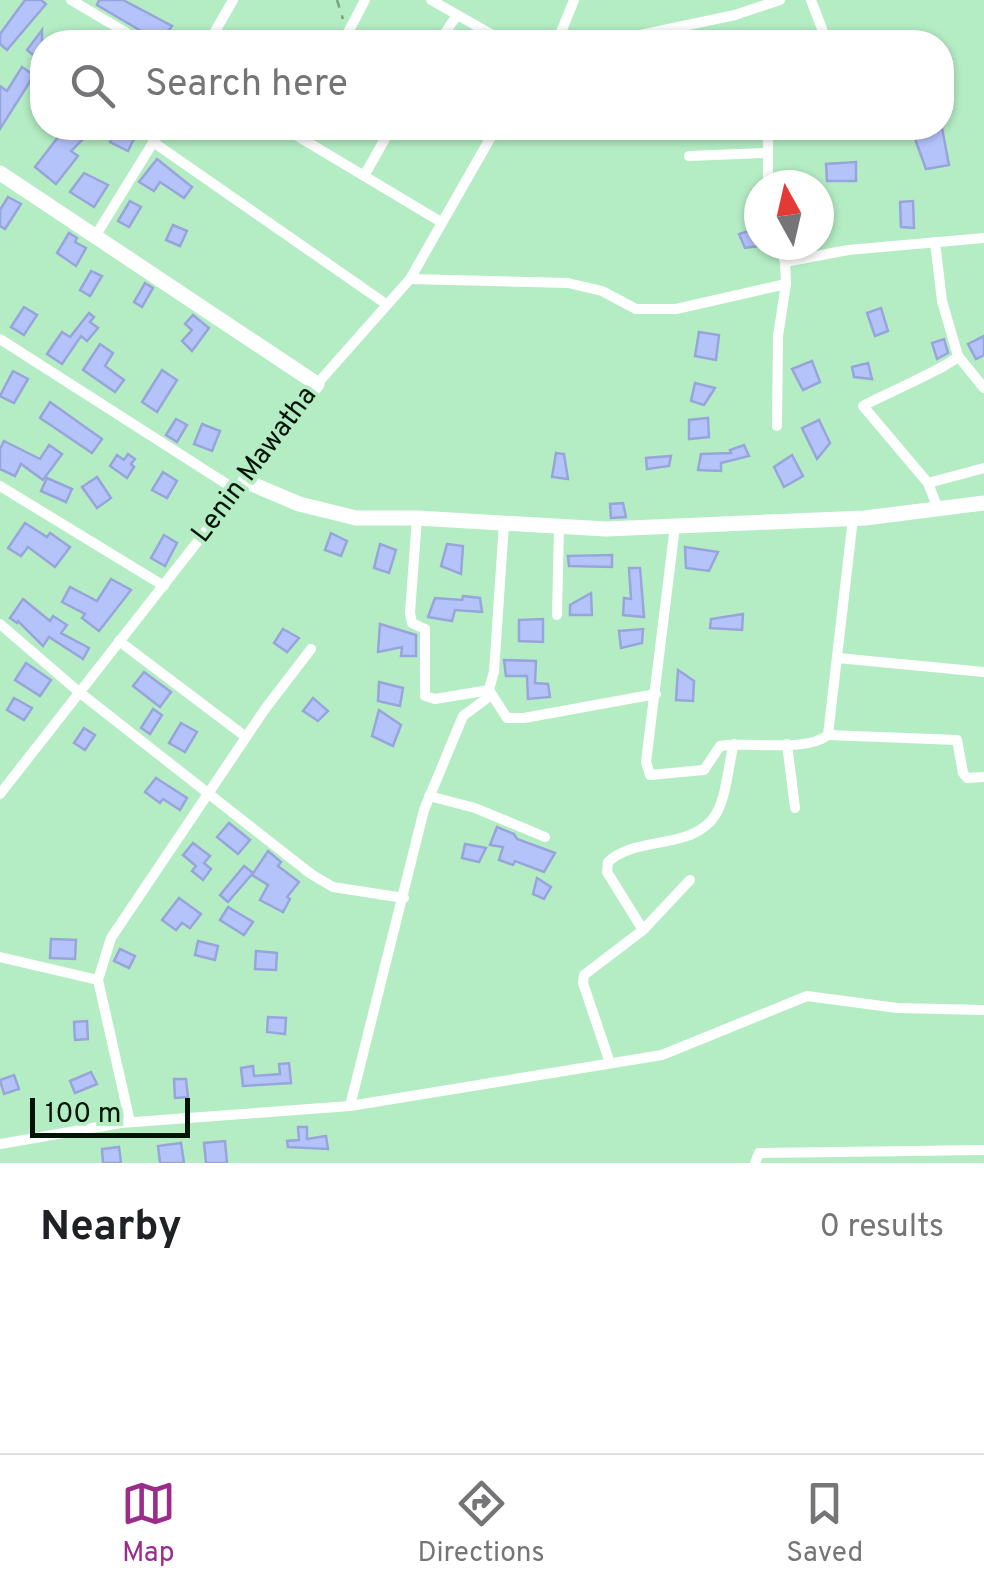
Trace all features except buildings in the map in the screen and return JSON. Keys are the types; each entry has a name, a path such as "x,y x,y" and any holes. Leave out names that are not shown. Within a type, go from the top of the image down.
{"street":[{"path":"71,0 122,30"},
{"path":"216,30 233,0"},
{"path":"350,30 366,0"},
{"path":"431,0 484,30"},
{"path":"562,30 574,0"},
{"path":"663,30 735,15 780,0"},
{"path":"810,0 822,30"},
{"path":"447,30 456,14"},
{"path":"308,140 441,222"},
{"path":"364,176 384,140"},
{"name":"Lenin Mawatha","path":"0,794 317,384 410,280 489,140"},
{"path":"767,140 767,170"},
{"path":"96,235 153,142 386,304"},
{"path":"689,156 766,153"},
{"path":"0,172 317,384"},
{"path":"777,426 777,352 785,262 848,250 984,238"},
{"path":"936,242 942,301 958,356 984,388"},
{"path":"410,280 568,283 602,291 636,309 676,309 786,284"},
{"path":"0,339 241,485 356,518 606,530 853,518 984,503"},
{"path":"938,508 928,483 863,406 950,365 958,356"},
{"path":"928,483 984,468"},
{"path":"0,486 164,586"},
{"path":"417,518 410,613 412,622 425,630 425,696 436,699 488,690"},
{"path":"828,735 853,518"},
{"path":"350,1106 429,796 463,716 486,698 494,672 504,523"},
{"path":"557,615 558,526"},
{"path":"675,526 646,762 650,775 704,770 720,746 786,744 822,740 828,735 957,740 964,773 968,778 984,778"},
{"path":"0,624 79,692 311,874 333,886 404,898"},
{"path":"119,641 246,737"},
{"path":"130,1122 98,980 111,938 246,737 311,650"},
{"path":"838,658 984,672"},
{"path":"488,690 507,718 656,694"},
{"path":"643,930 607,872 608,862 617,853 688,836 708,824 718,812 734,744"},
{"path":"786,744 795,808"},
{"path":"429,796 475,808 545,836"},
{"path":"610,1063 583,984 584,974 643,930 690,880"},
{"path":"0,956 98,980"},
{"path":"0,1144 130,1122 350,1106 662,1054 808,996 897,1008 984,1010"},
{"path":"755,1163 758,1152 984,1150"}]}
